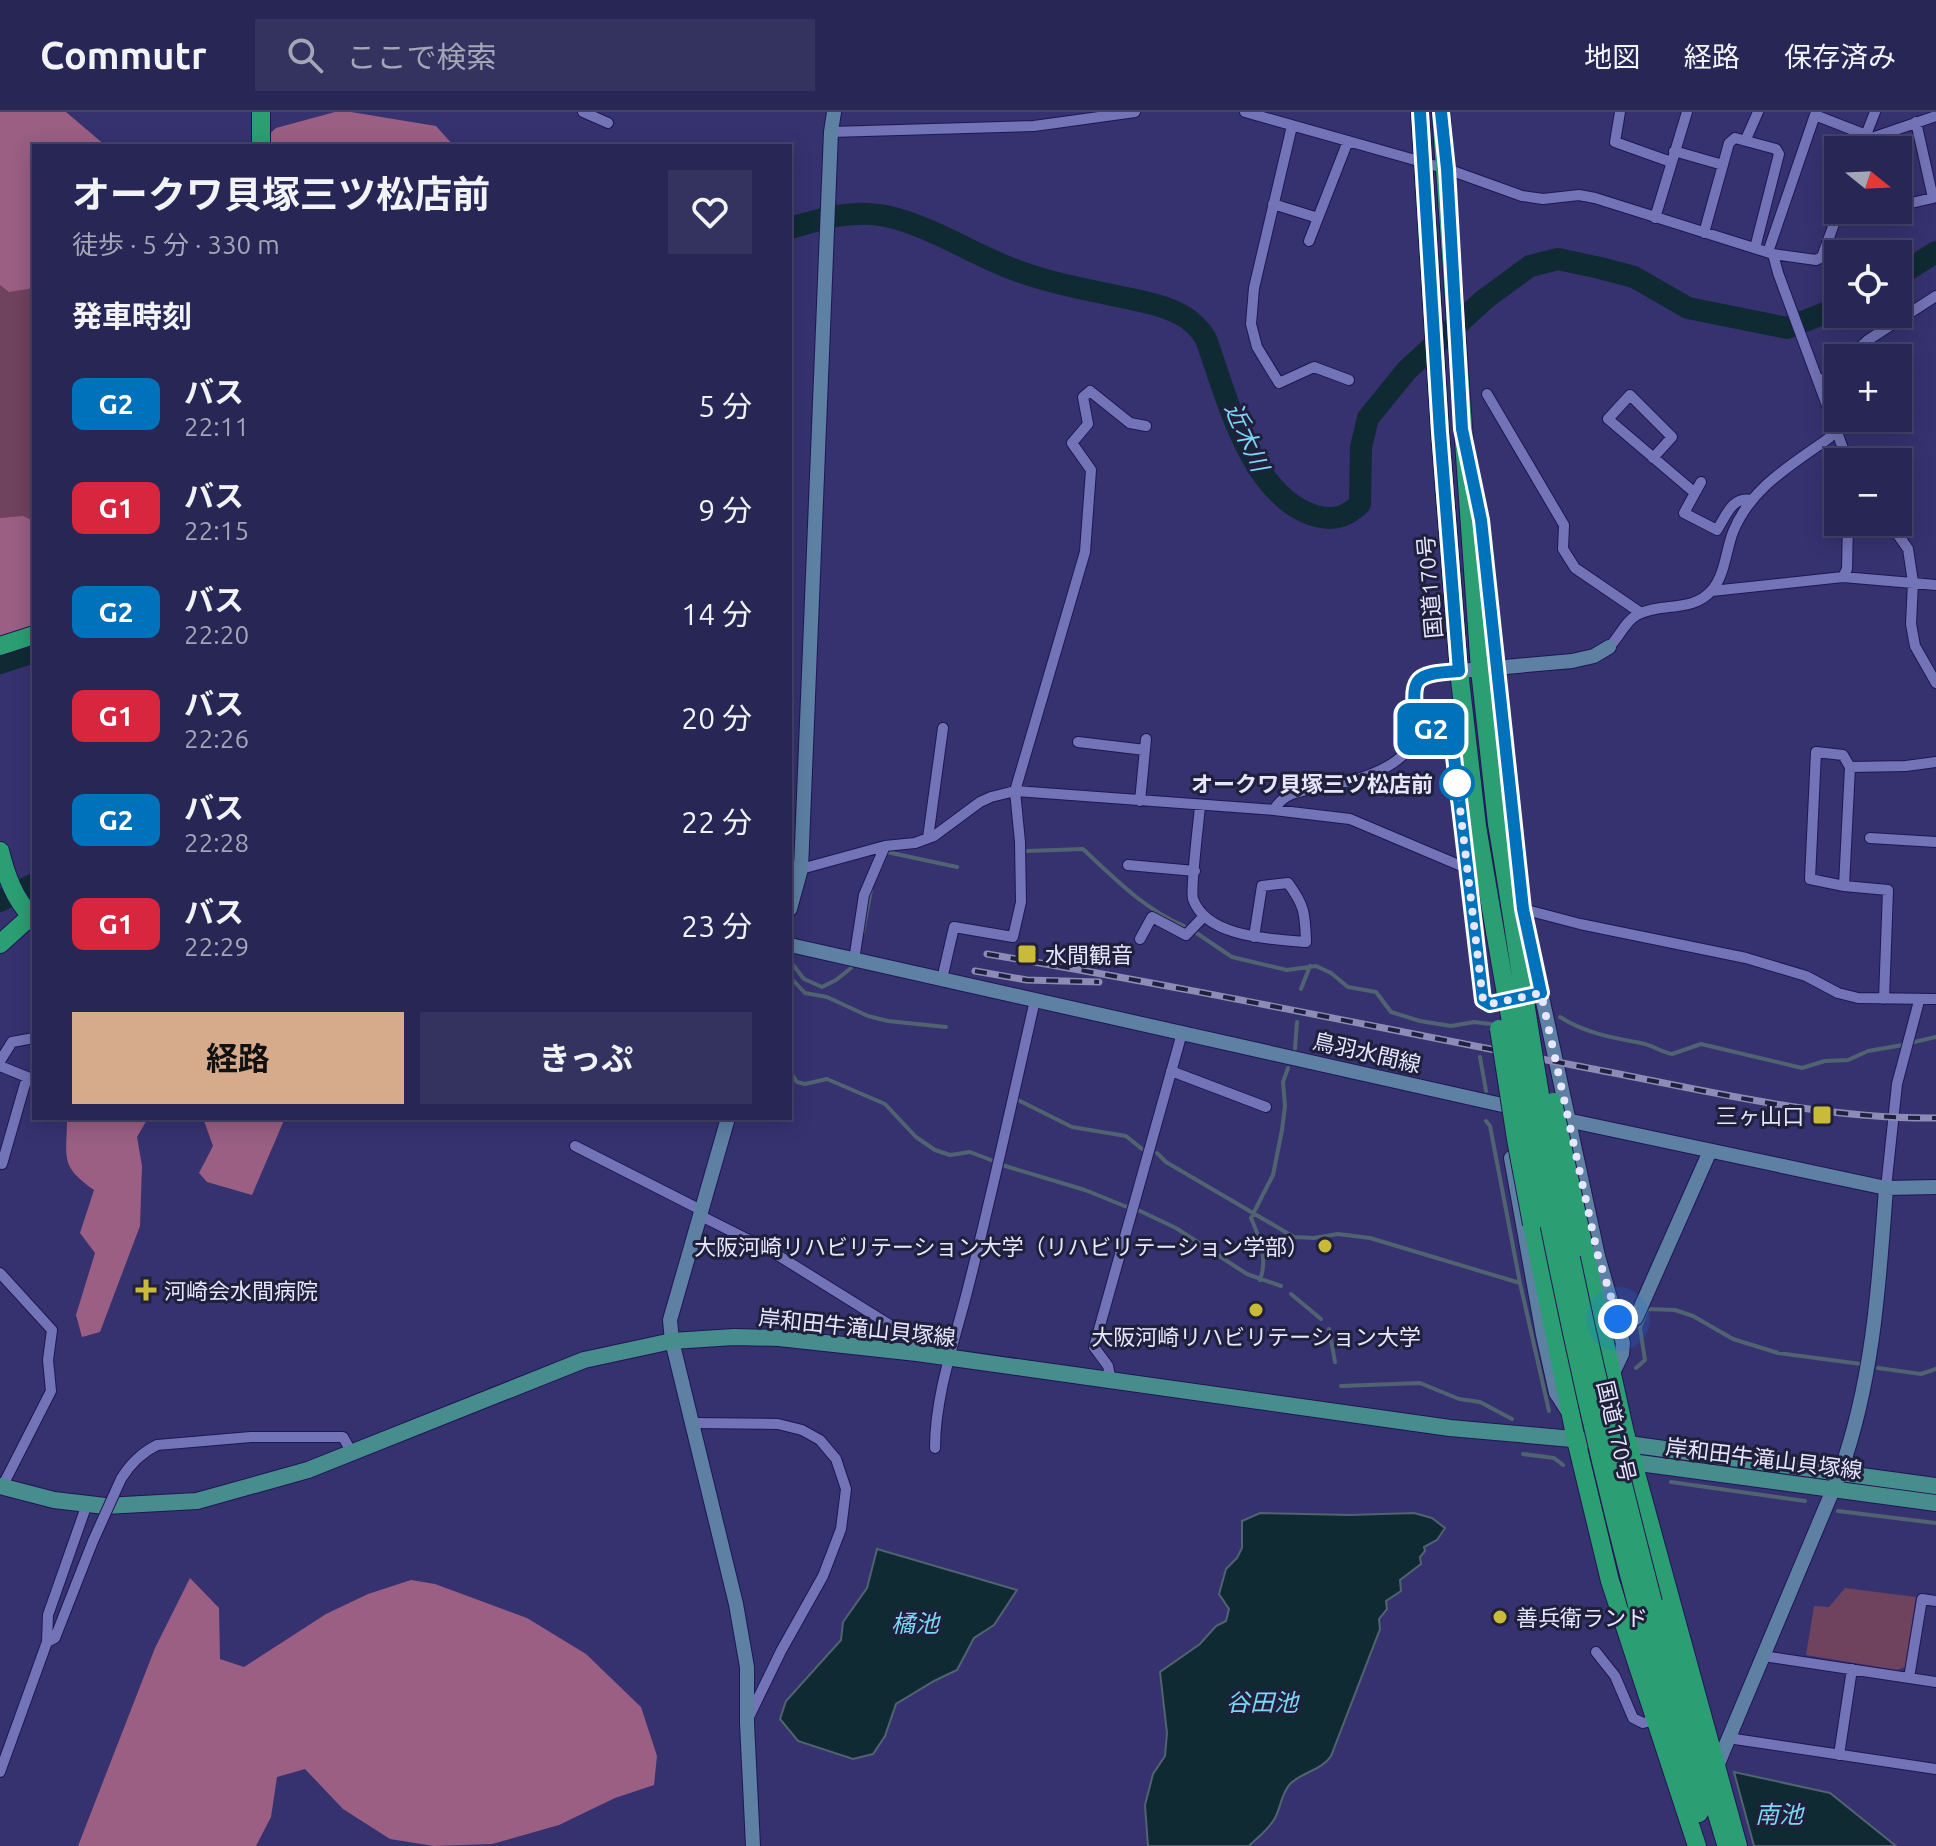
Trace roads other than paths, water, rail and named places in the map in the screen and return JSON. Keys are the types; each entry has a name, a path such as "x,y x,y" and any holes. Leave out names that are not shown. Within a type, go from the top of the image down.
{"highway":[{"path":"261,112 261,144"},
{"name":"国道170号","path":"1420,112 1459,671 1477,826 1507,1006 1564,1305 1600,1466 1727,1846"},
{"name":"国道170号","path":"1441,112 1462,429 1488,670 1497,824 1502,857 1546,1128 1580,1303 1618,1467 1645,1603 1709,1846"},
{"path":"0,646 32,636"},
{"path":"0,851 5,878 31,915 0,944"},
{"path":"1502,857 1628,1444 1738,1846"},
{"path":"1507,1006 1499,1029 1516,1139 1577,1444 1610,1581 1697,1846"}],"main road":[{"name":"岸和田牛滝山貝塚線","path":"1,1486 39,1497 87,1504 145,1505 197,1501 277,1480 352,1453 562,1367 672,1341 779,1338 949,1357 1450,1428 1542,1438 1577,1444 1635,1464 1936,1486"},
{"name":"岸和田牛滝山貝塚線","path":"1577,1444 1628,1444 1836,1481 1936,1503"}],"street":[{"path":"583,112 608,123"},
{"path":"792,895 796,867 834,112"},
{"path":"831,132 1034,126 1135,112"},
{"path":"1245,112 1447,169 1522,196 1543,199 1579,195 1595,198 1771,253 1816,260 1822,257 1834,224"},
{"path":"1620,112 1615,142 1672,157 1723,165"},
{"path":"1655,218 1687,112"},
{"path":"1746,139 1758,112"},
{"path":"1867,136 1875,112"},
{"path":"1824,392 1771,253 1815,114 1851,136"},
{"path":"1883,136 1936,115"},
{"path":"1912,203 1933,198 1916,122"},
{"path":"1292,126 1254,288 1251,324 1257,347 1279,383 1314,367 1349,380"},
{"path":"1704,233 1729,143 1735,138 1746,139 1776,149 1779,154 1755,248"},
{"path":"1309,241 1348,141"},
{"path":"1273,204 1318,218"},
{"path":"1864,344 1936,296"},
{"path":"1820,382 1824,379"},
{"path":"942,979 954,927 1013,937 1021,902 1015,791 1085,552 1091,470 1072,443 1088,424 1083,397 1090,391 1130,423 1146,426"},
{"path":"1487,394 1564,525 1563,549 1575,568 1641,613"},
{"path":"1653,458 1672,437 1630,395 1608,419 1653,458 1695,493"},
{"path":"1712,591 1732,534 1751,500 1769,481 1829,438 1832,432"},
{"path":"1701,482 1684,513 1717,530 1735,502 1743,498 1751,500"},
{"path":"1843,577 1847,569 1848,536"},
{"path":"1899,536 1908,549 1913,582 1911,624 1915,646 1936,683"},
{"path":"1274,810 1279,800 1295,792 1327,787 1378,771 1407,753 1416,738 1413,695 1418,681 1427,674 1572,661 1594,656 1609,647 1632,618 1641,613 1682,607 1712,591 1843,577 1936,585"},
{"path":"1488,670 1523,909 1598,1256 1619,1326 1622,1354 1612,1375"},
{"path":"1417,726 1447,733 1452,740 1483,1000 1490,1004 1541,993"},
{"path":"928,838 943,728"},
{"path":"1078,742 1145,744 1140,801"},
{"path":"1844,886 1850,767 1843,755 1816,752 1810,879 1844,886 1888,890 1884,999"},
{"path":"1850,767 1936,762"},
{"path":"796,867 928,838 948,828 980,802 1015,791 1274,810 1350,819 1466,868"},
{"path":"1200,805 1192,898 1204,916 1216,925 1254,937 1306,942 1302,901 1288,883 1262,886 1254,937"},
{"path":"1870,838 1936,842"},
{"path":"854,960 864,895 885,846"},
{"path":"1128,865 1195,871"},
{"path":"1523,909 1625,934 1746,958 1806,976 1838,993 1858,998 1936,999"},
{"path":"1140,939 1152,917 1186,935 1204,916"},
{"name":"鳥羽水間線","path":"792,945 1710,1151 1886,1188 1936,1187"},
{"path":"935,1448 935,1429 949,1357 1035,1000"},
{"path":"1717,1766 1855,1431 1878,1303 1897,1084 1919,1001"},
{"path":"1111,1381 1108,1366 1094,1347 1182,1033"},
{"path":"2,1164 27,1077 0,1064 12,1042 32,1038"},
{"path":"1171,1071 1266,1107"},
{"path":"1501,1105 1556,1393 1572,1417"},
{"path":"727,1120 670,1320 672,1341 736,1604 747,1667 753,1846"},
{"path":"575,1146 771,1251 906,1335 917,1353"},
{"path":"1619,1326 1636,1318 1710,1151"},
{"path":"0,1273 52,1330 53,1335 48,1360 51,1391 1,1486"},
{"path":"694,1423 778,1424 802,1430 820,1440 836,1459 846,1489 841,1529 823,1576 781,1651 747,1723"},
{"path":"47,1642 55,1638 93,1541 128,1467 144,1452 157,1445 251,1437 343,1437 352,1453"},
{"path":"0,1772 47,1642 48,1615 87,1504"},
{"path":"1909,1678 1922,1599 1936,1601"},
{"path":"1596,1652 1615,1676 1633,1718 1643,1723 1655,1720"},
{"path":"1763,1656 1936,1682"},
{"path":"1839,1755 1852,1669"},
{"path":"1728,1738 1936,1769"}],"water":[{"name":"谷田池","path":"1260,1513 1414,1513 1432,1518 1445,1528 1437,1540 1424,1547 1421,1564 1400,1580 1401,1591 1386,1601 1387,1609 1379,1619 1380,1629 1331,1756 1290,1784 1267,1829 1249,1846 1148,1846 1145,1805 1153,1774 1165,1756 1167,1733 1160,1672 1226,1621 1229,1609 1219,1594 1226,1569 1242,1548 1242,1521"},
{"name":"橘池","path":"877,1549 1017,1590 994,1625 974,1638 957,1670 896,1704 885,1736 873,1754 853,1759 798,1741 780,1719 786,1701 841,1640 843,1622 867,1588"},
{"name":"南池","path":"1734,1772 1830,1793 1896,1846 1754,1846"}],"waterway":[{"name":"近木川","path":"792,227 849,214 886,216 919,226 1031,276 1154,304 1180,314 1194,324 1206,339 1232,415 1258,467 1274,489 1293,506 1328,518 1345,515 1360,504 1361,447 1368,418 1407,370 1485,299 1530,266 1558,259 1600,268 1634,277 1688,308 1787,328 1824,313"},
{"name":"近木川","path":"1912,267 1936,252"},
{"path":"0,663 32,653"},
{"path":"1027,851 1083,849 1143,902 1184,926"},
{"path":"887,852 957,867"},
{"name":"近木川","path":"0,901 32,885"},
{"path":"863,932 871,890"},
{"path":"1195,932 1232,957 1287,970 1316,966 1348,987 1376,992 1391,1012 1451,1026 1474,1022 1491,1024"},
{"path":"792,964 804,979 822,987 851,968"},
{"path":"1301,989 1310,966"},
{"path":"792,979 805,993 827,997 868,1016 946,1027"},
{"path":"1560,1017 1589,1031 1645,1044 1672,1054 1701,1044 1802,1068 1825,1061 1848,1060 1868,1051 1903,1045"},
{"path":"1295,1049 1297,1022"},
{"path":"1914,1042 1936,1037"},
{"path":"1480,1057 1486,1091"},
{"path":"1260,1280 1263,1256 1251,1218 1273,1175 1285,1106 1283,1082 1288,1068"},
{"path":"792,1075 797,1082 805,1084 827,1079 885,1104 916,1137 935,1150 950,1155 970,1152 991,1160"},
{"path":"1018,1100 1072,1127 1126,1136 1142,1149"},
{"path":"1486,1121 1490,1126 1520,1283 1549,1411"},
{"path":"1157,1153 1166,1162 1294,1237 1338,1234 1370,1238 1520,1283"},
{"path":"1002,1165 1085,1190 1127,1207"},
{"path":"1138,1210 1176,1228 1247,1274 1281,1286"},
{"path":"1291,1294 1321,1319"},
{"path":"1636,1368 1645,1360 1640,1328 1647,1309 1675,1310 1693,1316 1733,1339 1778,1353 1861,1364"},
{"path":"1329,1329 1335,1362"},
{"path":"1878,1368 1921,1374 1936,1369"},
{"path":"1341,1386 1420,1383 1459,1399 1480,1402 1512,1419"},
{"path":"1523,1454 1554,1458 1563,1465"},
{"path":"1671,1482 1805,1501"},
{"path":"1838,1511 1936,1523"}],"railway":[{"path":"987,954 1211,994 1758,1101 1847,1114 1936,1118"},
{"path":"975,971 1027,980 1099,982"}],"place":[{"name":"オークワ貝塚三ツ松店前","path":"1457,783"},
{"name":"水間観音","path":"1027,954"},
{"name":"三ヶ山口","path":"1822,1115"},
{"name":"大阪河崎リハビリテーション大学（リハビリテーション学部）","path":"1325,1246"},
{"name":"河崎会水間病院","path":"146,1290"},
{"name":"大阪河崎リハビリテーション大学","path":"1256,1310"},
{"name":"善兵衛ランド","path":"1500,1617"}]}
